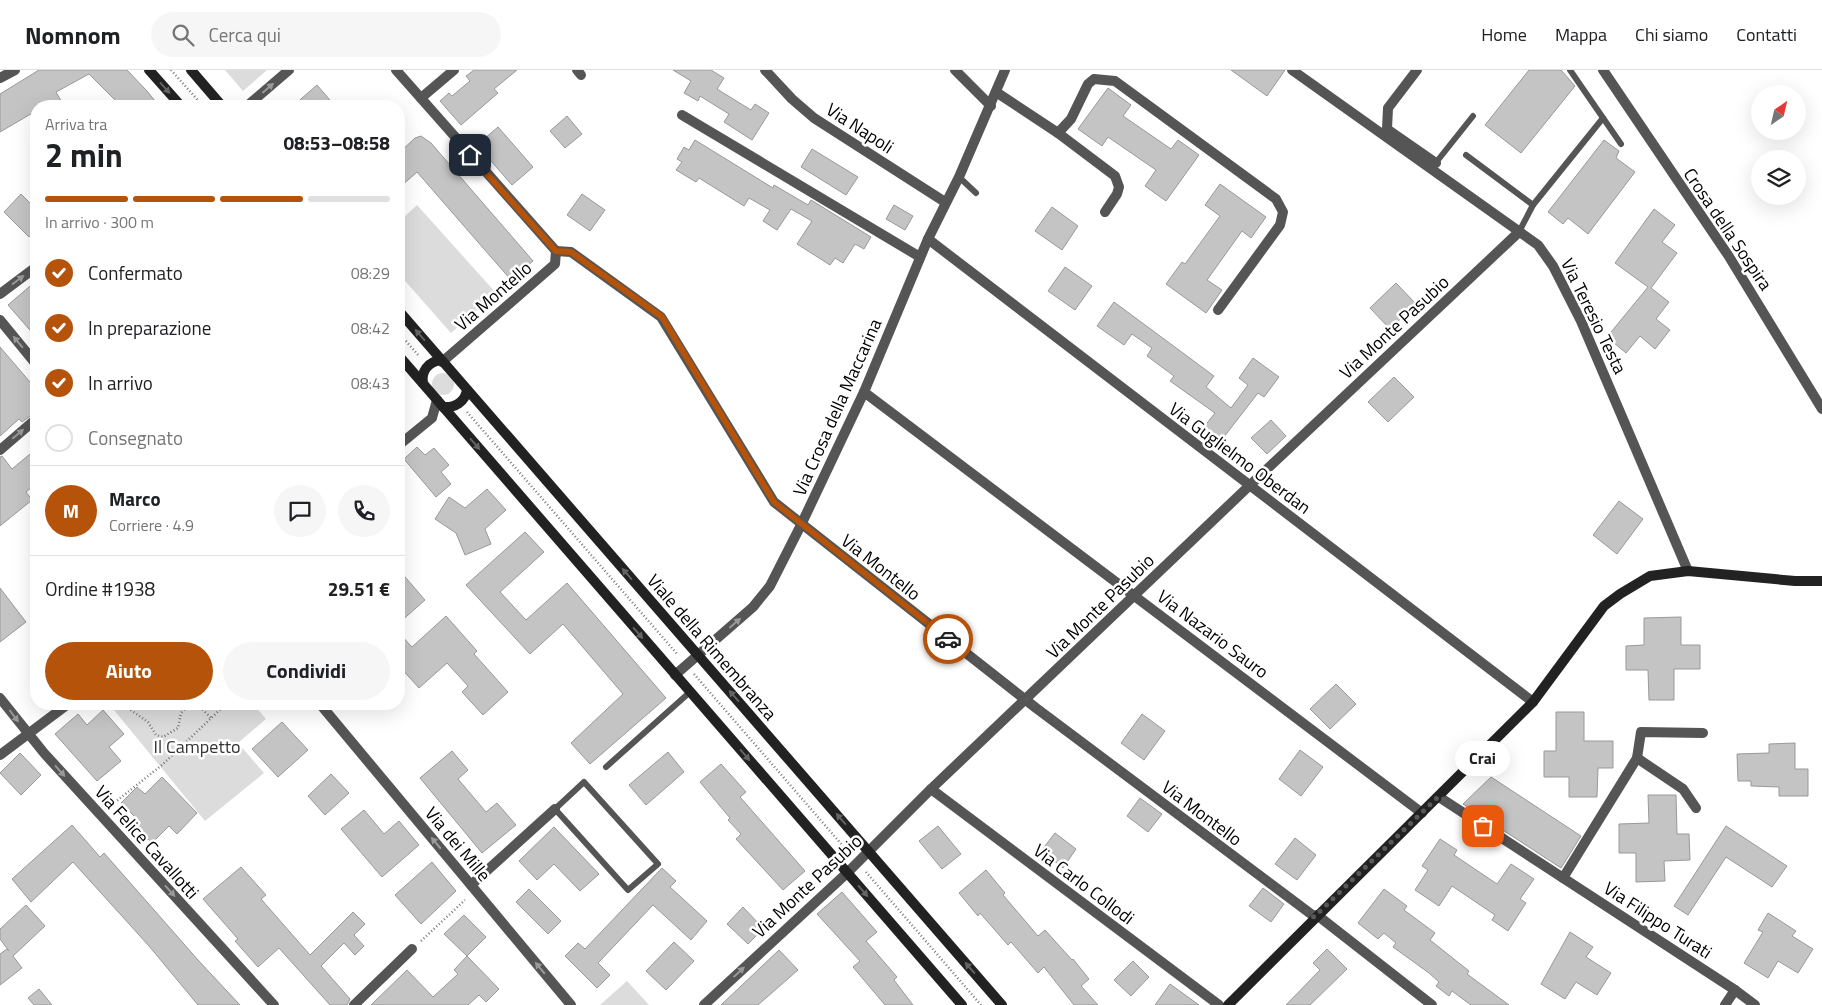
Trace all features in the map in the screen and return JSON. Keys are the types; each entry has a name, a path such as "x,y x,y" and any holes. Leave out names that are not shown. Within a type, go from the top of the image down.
{"street":[{"path":"0,78 15,70"},
{"path":"149,70 176,100"},
{"path":"191,70 217,100"},
{"path":"254,100 289,70"},
{"path":"396,70 556,251"},
{"path":"421,98 454,70"},
{"name":"Via Napoli","path":"765,70 792,99 814,118 946,202"},
{"path":"955,70 991,106"},
{"name":"Via Crosa della Maccarina","path":"676,675 763,597 801,525 864,392 928,239 959,178 1005,70"},
{"name":"Via Teresio Testa","path":"1292,70 1433,167 1538,245 1553,266 1573,305 1616,400 1688,571"},
{"path":"1417,70 1388,108 1387,129 1433,167"},
{"name":"Crosa della Sospira","path":"1603,70 1728,255 1822,409"},
{"path":"1058,134 1071,119 1088,84 1094,79 1115,81 1276,199 1283,212 1280,225 1218,310"},
{"path":"996,92 1115,176 1119,187 1117,194 1105,212"},
{"path":"682,115 920,258"},
{"name":"Via Monte Pasubio","path":"704,1005 847,873 931,789 1248,486 1519,232"},
{"name":"Via Guglielmo Oberdan","path":"928,239 1248,486 1533,702"},
{"name":"Via Montello","path":"442,360 555,264 556,251 571,252 662,317 774,502 1025,700 1316,916 1432,1005"},
{"path":"0,294 30,272"},
{"name":"Viale della Rimembranza","path":"405,318 1002,1005"},
{"path":"0,320 30,357"},
{"path":"423,383 424,369 431,362 442,360"},
{"path":"405,363 962,1005"},
{"path":"440,403 449,407 460,403 467,395 467,390"},
{"name":"Via Nazario Sauro","path":"864,392 1135,595 1422,814"},
{"path":"405,440 432,418 440,403"},
{"path":"0,450 30,424"},
{"path":"1228,1005 1316,916 1422,814 1452,780 1533,702 1604,606 1620,594 1650,576 1688,571 1796,581 1822,581"},
{"name":"Via Felice Cavallotti","path":"0,698 28,734 274,1005"},
{"path":"0,755 60,710"},
{"name":"Via dei Mille","path":"325,710 571,1005"},
{"path":"1563,878 1637,758 1641,732 1703,733"},
{"path":"1637,758 1683,789 1696,808"},
{"name":"Via Carlo Collodi","path":"931,789 1219,1005"},
{"name":"Via Filippo Turati","path":"1439,796 1755,1005"},
{"path":"471,884 555,809"},
{"path":"354,1005 412,949"},
{"path":"1724,1005 1735,990"}],"lane":[{"path":"1570,70 1621,144"},
{"path":"1433,167 1473,116"},
{"path":"1519,232 1533,205 1603,118"},
{"path":"1466,154 1533,205"},
{"path":"959,178 976,192"},
{"path":"606,767 690,692"},
{"path":"584,782 658,864 628,890 555,809 584,782"}],"path":[{"path":"171,70 198,100"},
{"path":"405,340 422,360"},
{"name":"Viale della Rimembranza","path":"465,410 678,655"},
{"name":"Viale della Rimembranza","path":"694,674 850,854"},
{"path":"131,710 148,722 156,735 163,737 178,728 181,713 184,710"},
{"path":"203,710 211,718"},
{"path":"108,808 162,765 220,710"},
{"path":"864,870 981,1005"},
{"path":"412,949 465,900"}],"green space":[{"path":"225,70 267,70 243,91"},
{"path":"417,205 496,293 451,333 405,281 405,216"},
{"path":"443,373 451,376 454,384 451,392 443,395 435,392 432,384 435,376"},
{"name":"Il Campetto","path":"114,710 258,710 266,719 238,743 264,773 205,821"},
{"path":"627,981 649,1005 600,1005"}],"building":[{"path":"39,70 127,70 154,100 115,100 89,74 56,92 61,100 30,100 30,114 0,132 0,94"},
{"path":"474,70 517,70 494,89 498,93 461,125 440,101 449,93 452,96 470,81 466,76"},
{"path":"673,70 711,70 724,78 717,89 751,110 755,104 769,113 752,140 724,122 729,114 700,96 698,101 684,93 691,81"},
{"path":"1231,70 1285,70 1267,96"},
{"path":"1529,70 1561,70 1575,86 1521,153 1485,125"},
{"path":"317,85 330,100 300,100"},
{"path":"1108,88 1131,105 1123,116 1171,149 1178,140 1199,155 1166,201 1145,186 1156,170 1108,137 1102,146 1078,129"},
{"path":"567,116 582,134 565,148 550,131"},
{"path":"498,127 533,167 512,185 477,145"},
{"path":"421,136 431,143 533,261 511,280 417,172 405,183 405,147 415,138"},
{"path":"695,140 773,188 774,185 808,205 811,200 871,237 864,249 855,244 843,263 835,258 830,265 797,244 812,221 791,209 777,230 763,221 770,210 749,198 744,206 699,178 696,182 676,170 682,162 677,159 684,147 689,150"},
{"path":"1604,140 1619,151 1616,158 1635,172 1588,234 1568,218 1563,224 1548,212"},
{"path":"812,149 858,177 846,195 801,167"},
{"path":"1220,184 1266,217 1251,238 1242,231 1207,280 1222,290 1206,313 1166,284 1182,262 1185,264 1220,216 1205,205"},
{"path":"21,194 30,203 29,237 4,212"},
{"path":"582,194 605,210 590,231 567,215"},
{"path":"894,205 913,216 905,230 886,219"},
{"path":"1052,207 1078,226 1062,250 1035,231"},
{"path":"1654,209 1675,225 1662,242 1677,253 1651,288 1669,302 1656,319 1670,330 1655,349 1640,336 1626,353 1607,337 1648,287 1615,263"},
{"path":"1065,267 1092,286 1075,310 1048,291"},
{"path":"1396,283 1416,304 1390,329 1370,308"},
{"path":"30,286 30,330 8,305"},
{"path":"1114,302 1214,376 1206,387 1231,408 1248,385 1239,378 1253,358 1279,377 1264,397 1258,393 1220,442 1203,428 1215,413 1170,381 1174,376 1147,356 1152,348 1132,334 1124,345 1097,326"},
{"path":"0,347 30,382 30,416 22,422 19,419 0,436"},
{"path":"1394,377 1414,397 1388,422 1368,402"},
{"path":"1271,420 1286,436 1267,454 1251,438"},
{"path":"417,447 425,455 434,448 449,465 441,472 451,484 436,497 405,458"},
{"path":"30,454 30,489 26,492 30,497 30,502 0,526 0,457 2,456 12,469"},
{"path":"487,489 506,510 485,529 491,544 465,555 456,533 435,519 449,497 465,508"},
{"path":"1619,501 1643,519 1617,554 1593,535"},
{"path":"525,532 544,552 500,592 526,620 567,583 666,698 590,764 571,743 623,694 563,624 530,654 466,585"},
{"path":"405,577 425,600 405,618"},
{"path":"0,588 26,622 0,642"},
{"path":"446,616 477,651 474,654 508,692 483,715 462,692 468,686 447,663 419,688 405,673 405,639 412,647"},
{"path":"1681,617 1681,645 1700,645 1700,669 1674,669 1674,700 1649,700 1648,670 1626,670 1626,646 1644,645 1644,618"},
{"path":"1336,684 1356,704 1330,729 1310,709"},
{"path":"103,710 124,734 109,747 121,761 97,781 55,734 78,714 87,725"},
{"path":"1556,712 1584,712 1584,741 1613,741 1613,768 1598,768 1597,797 1569,797 1569,777 1544,777 1544,751 1556,751"},
{"path":"1142,714 1165,731 1144,760 1121,743"},
{"path":"282,722 308,750 278,777 252,749"},
{"path":"1795,743 1795,769 1808,769 1808,796 1779,796 1779,787 1751,786 1751,781 1738,781 1737,754 1769,753 1769,744"},
{"path":"1300,750 1323,767 1301,796 1279,779"},
{"path":"452,751 468,770 458,779 486,812 497,803 516,825 482,853 420,778"},
{"path":"668,752 684,772 646,805 629,785"},
{"path":"20,753 41,775 21,795 0,773"},
{"path":"721,764 746,792 740,797 805,871 783,890 736,839 741,834 728,820 730,818 700,782"},
{"path":"331,774 349,793 325,815 308,796"},
{"path":"162,777 197,813 177,834 169,826 152,843 134,826 139,821 121,803 137,787 145,794"},
{"path":"1491,777 1581,836 1561,868 1463,804"},
{"path":"1648,795 1676,795 1677,834 1689,834 1690,860 1664,861 1665,881 1636,882 1636,853 1619,853 1619,824 1649,823"},
{"path":"1140,798 1162,814 1148,832 1127,816"},
{"path":"364,810 384,834 399,821 419,845 382,877 341,829"},
{"path":"72,825 100,857 104,853 240,1005 198,1005 149,946 73,862 31,902 12,879"},
{"path":"938,826 961,854 942,869 919,841"},
{"path":"1726,826 1787,866 1772,887 1726,857 1688,915 1674,906"},
{"path":"554,827 599,874 580,891 554,864 537,880 519,861"},
{"path":"1055,833 1076,849 1063,868 1041,851"},
{"path":"1295,838 1316,855 1297,880 1275,864"},
{"path":"1440,839 1457,850 1454,855 1497,884 1511,864 1534,879 1520,899 1526,903 1508,931 1492,920 1495,915 1452,886 1439,906 1415,890 1428,870 1422,866"},
{"path":"432,862 456,891 421,924 395,895"},
{"path":"241,867 266,895 261,899 310,955 353,912 365,924 354,935 364,946 355,955 344,943 321,966 350,999 347,1005 330,1005 279,948 258,967 235,941 238,939 203,899"},
{"path":"662,868 676,881 670,887 707,921 691,940 653,905 598,963 610,975 597,988 565,956 578,943 585,949"},
{"path":"986,870 1005,893 1003,895 1038,936 1045,930 1073,959 1089,979 1081,986 1098,1005 1074,1005 1044,967 1038,973 1011,942 1008,945 980,913 978,916 959,893"},
{"path":"1263,888 1284,904 1271,922 1249,906"},
{"path":"529,889 561,921 548,934 516,902"},
{"path":"1384,889 1407,906 1404,910 1435,933 1430,940 1469,971 1467,974 1509,1005 1471,1005 1452,991 1449,996 1436,986 1439,982 1429,973 1393,947 1396,943 1384,933 1378,939 1358,923"},
{"path":"842,892 877,932 866,941 897,977 894,980 913,1005 885,1005 853,967 860,961 817,914"},
{"path":"26,905 45,926 13,956 22,968 0,985 0,954 7,949 9,951 0,939 0,929"},
{"path":"743,907 759,924 752,931 757,935 748,944 727,924"},
{"path":"1768,913 1796,931 1792,936 1813,949 1798,973 1778,961 1768,978 1744,963 1763,932 1758,930"},
{"path":"464,915 486,937 467,956 444,934"},
{"path":"1570,932 1593,947 1586,957 1611,973 1597,995 1576,982 1565,999 1541,984"},
{"path":"674,942 694,961 666,990 646,971"},
{"path":"1327,949 1347,969 1310,1005 1286,1005 1320,970 1313,963"},
{"path":"779,950 798,970 758,1005 721,1005"},
{"path":"467,956 499,989 486,1002 479,995 468,1005 371,1005 407,970 433,997 458,974 454,970"},
{"path":"1133,961 1149,977 1131,996 1114,980"},
{"path":"1170,984 1199,1005 1155,1005"},
{"path":"39,989 52,1005 34,1005 28,998"}],"way so far":[{"path":"948,639 1036,708 1314,917 1439,796 1483,826"}],"place":[{"name":"Crai","path":"1483,826"}],"route":[{"path":"470,155 556,251 571,252 662,317 774,502 948,639"}]}
